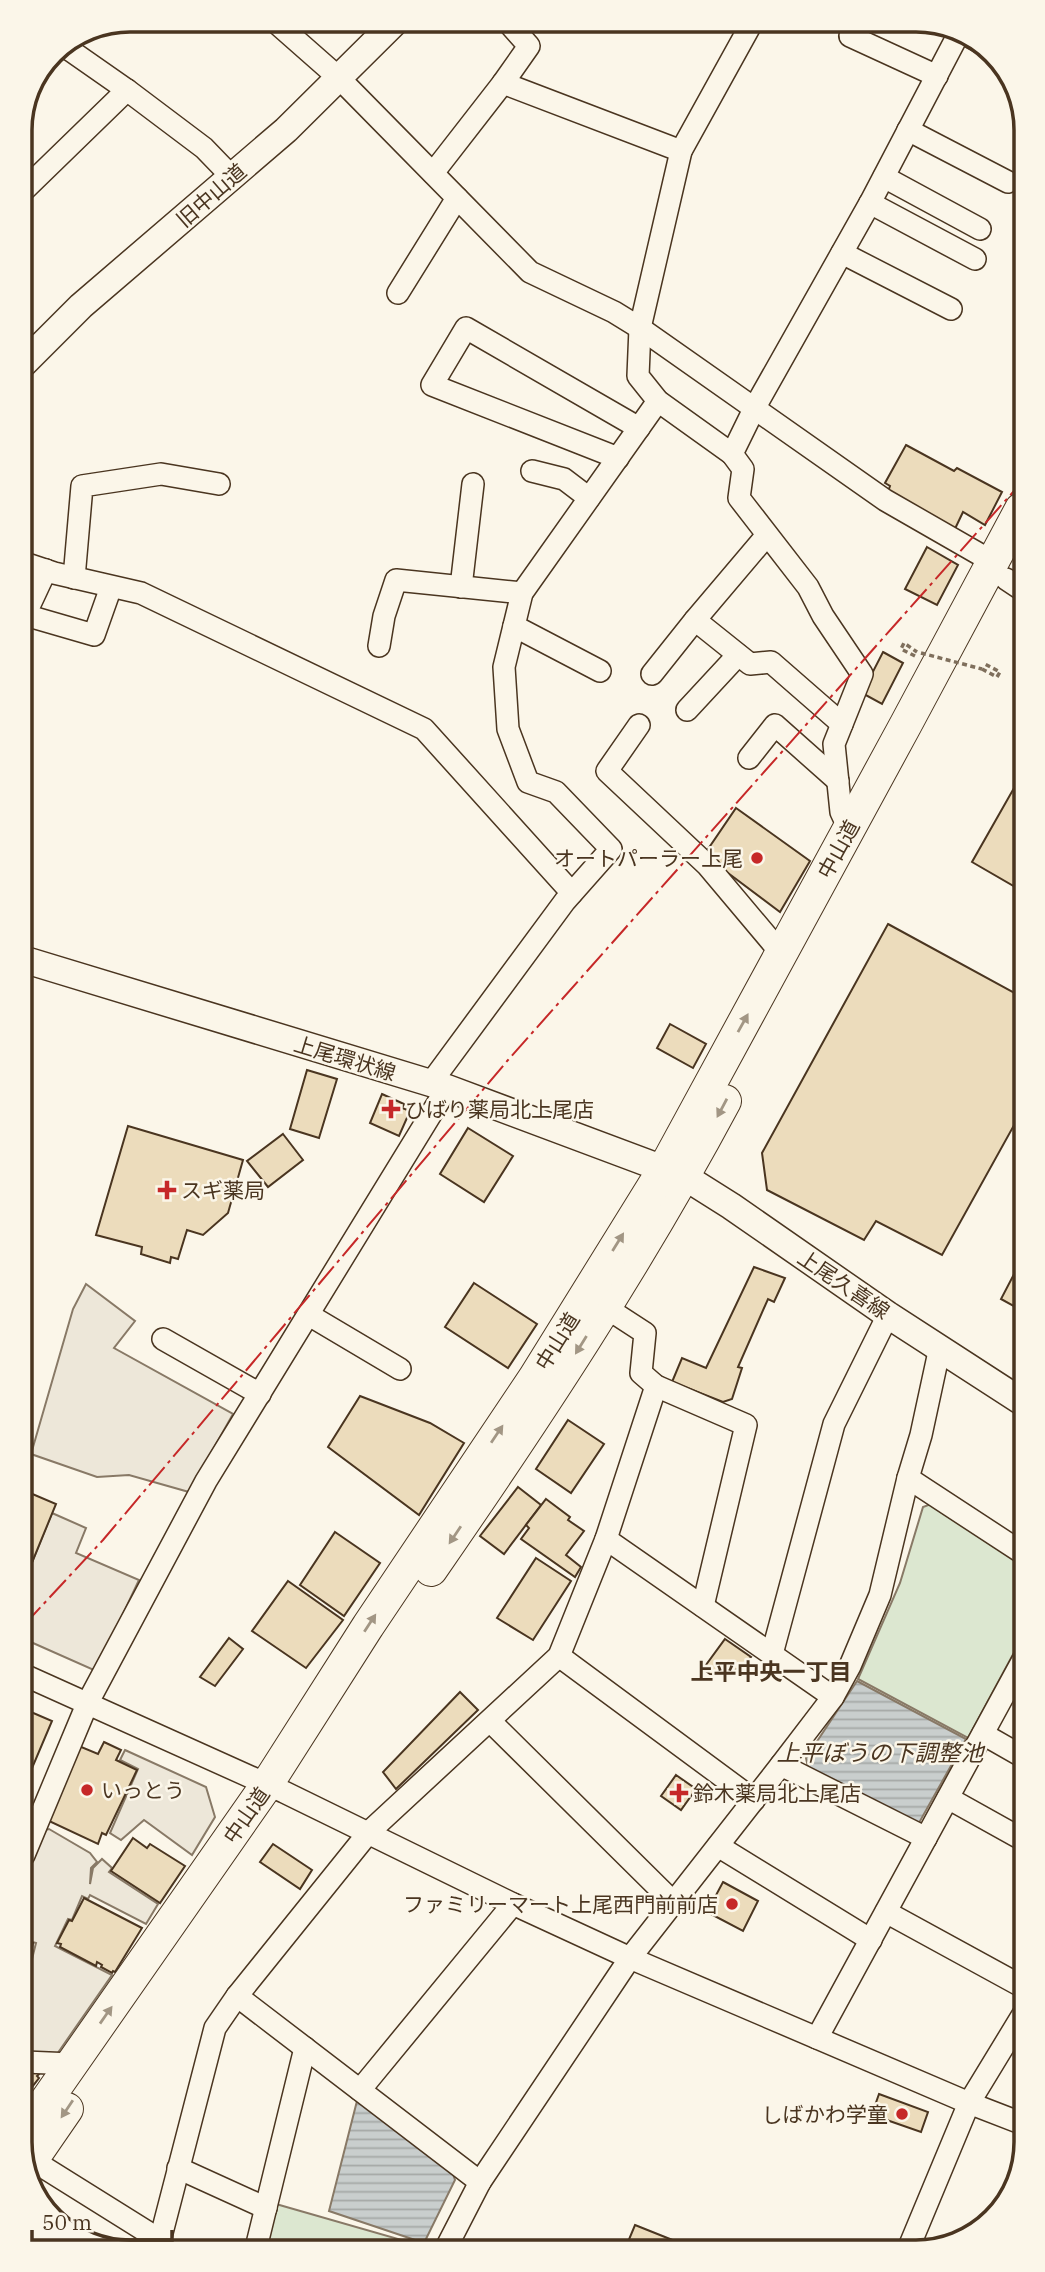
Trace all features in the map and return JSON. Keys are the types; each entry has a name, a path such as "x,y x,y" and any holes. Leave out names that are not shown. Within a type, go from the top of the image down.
{"highway":[{"name":"中山道","path":"32,2148 275,1789 368,1626 674,1173 1010,570 1014,548"},
{"name":"中山道","path":"32,2146 72,2064 399,1617 535,1419 605,1307 674,1173 781,953 849,830 1010,570"}],"main road":[{"name":"旧中山道","path":"32,346 233,178 385,32"},
{"name":"上尾環状線","path":"32,962 439,1086 674,1173"},
{"name":"上尾久喜線","path":"674,1173 731,1206 888,1315 1014,1396"}],"street":[{"path":"287,32 339,78 530,271 614,312 640,328 885,500 1010,570"},
{"path":"433,173 529,46 517,32"},
{"path":"747,32 681,151 640,328 638,376 658,401 732,454 743,469 739,498 808,587 823,616 862,674 834,744 841,812 849,830"},
{"path":"850,36 937,76"},
{"path":"732,454 755,407 870,203 955,40"},
{"path":"72,51 204,148 233,178"},
{"path":"503,83 681,151"},
{"path":"32,179 127,90"},
{"path":"908,130 1008,182"},
{"path":"884,177 980,229"},
{"path":"398,293 457,198"},
{"path":"870,203 975,259"},
{"path":"842,253 951,309"},
{"path":"618,458 432,385 466,328 639,428"},
{"path":"32,1836 88,1702 206,1480 309,1315 439,1086 572,893 611,849 556,792 528,782 508,729 504,667 522,593 658,401"},
{"path":"532,471 564,479 589,498"},
{"path":"74,578 82,486 161,474 219,484"},
{"path":"461,587 473,485"},
{"path":"652,674 767,535"},
{"path":"32,566 141,593 424,729 572,893"},
{"path":"32,600 46,570"},
{"path":"379,646 384,616 396,580 522,593"},
{"path":"32,617 94,635 111,587"},
{"path":"695,620 750,664 771,663 842,724"},
{"path":"514,626 600,671"},
{"path":"687,710 738,655"},
{"path":"639,725 607,771 707,865 781,953"},
{"path":"749,758 775,725 838,781"},
{"path":"605,1307 645,1333 641,1373 656,1386 746,1425 703,1606"},
{"path":"309,1315 400,1369"},
{"path":"772,1654 834,1424 888,1315"},
{"path":"163,1339 260,1394"},
{"path":"450,2240 480,2182 630,1958 781,1765 832,1697 850,1666 880,1595 921,1435 937,1345"},
{"path":"160,2240 215,2028 237,1996 369,1832 559,1656 606,1539 656,1386"},
{"path":"908,1478 1014,1547"},
{"path":"606,1539 832,1697"},
{"path":"559,1656 754,1800"},
{"path":"32,1678 369,1832 513,1904 630,1958 1014,2120"},
{"path":"817,2038 1014,1680"},
{"path":"490,1721 673,1902"},
{"path":"983,1734 1014,1752"},
{"path":"781,1765 926,1838"},
{"path":"948,1798 1014,1834"},
{"path":"718,1846 871,1940"},
{"path":"360,2090 513,1904"},
{"path":"886,1912 1014,1982"},
{"path":"237,1996 480,2182"},
{"path":"912,2240 969,2103 1014,2029"},
{"path":"258,2240 305,2048"},
{"path":"32,2062 72,2064"},
{"path":"33,2157 150,2240"},
{"path":"178,2168 266,2208"}],"path":[{"path":"919,655 982,669 997,677 1000,672 983,663"}],"green space":[{"path":"931,1504 1014,1558 1014,1653 968,1738 858,1679 900,1583 923,1507"},
{"path":"276,2204 402,2240 266,2240"}],"shaded area":[{"path":"86,1284 135,1321 114,1348 233,1414 189,1492 129,1475 97,1477 32,1454 73,1309"},
{"path":"52,1513 86,1528 76,1553 139,1580 96,1671 32,1643 32,1562"},
{"path":"125,1750 206,1787 215,1817 192,1855 144,1820 121,1840 110,1833 138,1769 120,1760"},
{"path":"49,1829 90,1853 97,1862 91,1868 90,1884 93,1868 102,1859 112,1868 109,1872 158,1904 146,1924 90,1895 88,1899 82,1896 72,1920 68,1919 55,1946 112,1975 55,2057 32,2058 32,1959 36,1943 32,1942 32,1857 41,1831"}],"water":[{"name":"上平ぼうの下調整池","path":"857,1681 966,1739 915,1830 809,1772 806,1758"},
{"path":"358,2097 452,2171 455,2180 425,2240 415,2240 329,2211"}],"building":[{"path":"906,445 954,471 957,468 1002,492 985,525 963,512 953,533 888,492 890,486 885,483"},
{"path":"927,547 958,565 937,605 905,589"},
{"path":"883,652 903,663 882,704 862,693"},
{"path":"1014,788 1014,886 972,862"},
{"name":"オートパーラー上尾","path":"736,808 810,861 780,912 704,855"},
{"path":"888,924 1014,993 1014,1125 942,1255 876,1221 864,1240 767,1190 762,1153"},
{"path":"670,1024 706,1044 693,1068 657,1048"},
{"path":"307,1070 337,1079 319,1138 290,1129"},
{"path":"382,1094 404,1104 402,1108 410,1111 399,1136 370,1123"},
{"path":"128,1126 243,1160 228,1213 203,1235 187,1230 178,1259 171,1257 170,1263 141,1254 142,1247 96,1235"},
{"path":"468,1128 513,1156 484,1202 440,1174"},
{"path":"283,1134 303,1160 268,1187 247,1161"},
{"path":"754,1267 785,1278 774,1302 768,1299 738,1367 742,1368 732,1399 723,1402 672,1382 682,1358 706,1368"},
{"path":"1014,1274 1014,1306 1001,1299"},
{"path":"474,1283 537,1324 508,1368 445,1327"},
{"path":"360,1396 430,1423 464,1443 419,1515 328,1447"},
{"path":"568,1420 604,1444 571,1493 536,1469"},
{"path":"518,1487 541,1505 504,1554 480,1536"},
{"path":"32,1494 56,1504 32,1562"},
{"path":"546,1499 584,1531 566,1555 581,1567 575,1577 521,1539 529,1528 526,1525"},
{"path":"335,1532 380,1563 344,1616 300,1585"},
{"path":"536,1558 571,1581 533,1640 497,1618"},
{"path":"288,1581 343,1620 306,1668 252,1631"},
{"path":"229,1638 243,1649 215,1686 200,1677"},
{"path":"725,1639 751,1657 742,1667 725,1675 710,1674 703,1669"},
{"path":"460,1692 478,1710 396,1789 383,1772"},
{"path":"32,1712 52,1721 32,1768"},
{"path":"104,1742 121,1750 116,1760 137,1770 106,1835 102,1833 98,1844 49,1821 79,1746 98,1754"},
{"path":"676,1775 696,1789 681,1810 661,1796"},
{"path":"133,1838 147,1848 150,1844 185,1866 160,1903 111,1871"},
{"path":"273,1844 312,1870 300,1889 260,1862"},
{"path":"723,1882 758,1901 743,1931 707,1912"},
{"path":"84,1898 142,1928 115,1972 101,1967 97,1962 96,1966 57,1943"},
{"path":"32,2069 39,2074 32,2087"},
{"path":"879,2094 928,2112 921,2132 881,2118 882,2114 873,2111"},
{"path":"635,2225 672,2240 629,2240"}],"power":[{"path":"32,1616 103,1540 508,1060 1014,491"}],"place":[{"name":"オートパーラー上尾","path":"757,858"},
{"name":"ひばり薬局北上尾店","path":"391,1109"},
{"name":"スギ薬局","path":"167,1190"},
{"name":"いっとう","path":"87,1790"},
{"name":"鈴木薬局北上尾店","path":"679,1793"},
{"name":"ファミリーマート上尾西門前前店","path":"732,1904"},
{"name":"しばかわ学童","path":"902,2114"}],"district":[{"name":"上平中央一丁目","path":"771,1671"}]}
